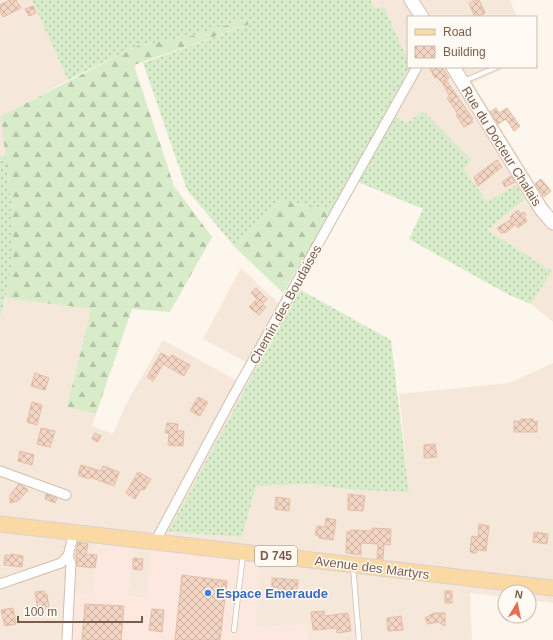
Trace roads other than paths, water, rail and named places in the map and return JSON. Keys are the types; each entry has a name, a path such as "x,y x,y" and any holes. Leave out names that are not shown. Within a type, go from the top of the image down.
{"main road":[{"path":"411,0 421,16"},
{"name":"Rue du Docteur Chalais","path":"454,68 541,209 553,223"},
{"name":"Avenue des Martyrs","path":"0,524 553,588"}],"street":[{"name":"Chemin des Boudaises","path":"155,542 232,398 416,68"},
{"path":"0,471 66,495"},
{"path":"0,584 61,563 68,556 74,532"},
{"path":"67,640 71,563 68,556"}],"lane":[{"path":"462,82 495,68"},
{"path":"234,630 243,552"},
{"path":"353,564 359,640"}],"place":[{"name":"Espace Emeraude","path":"208,593"}]}
